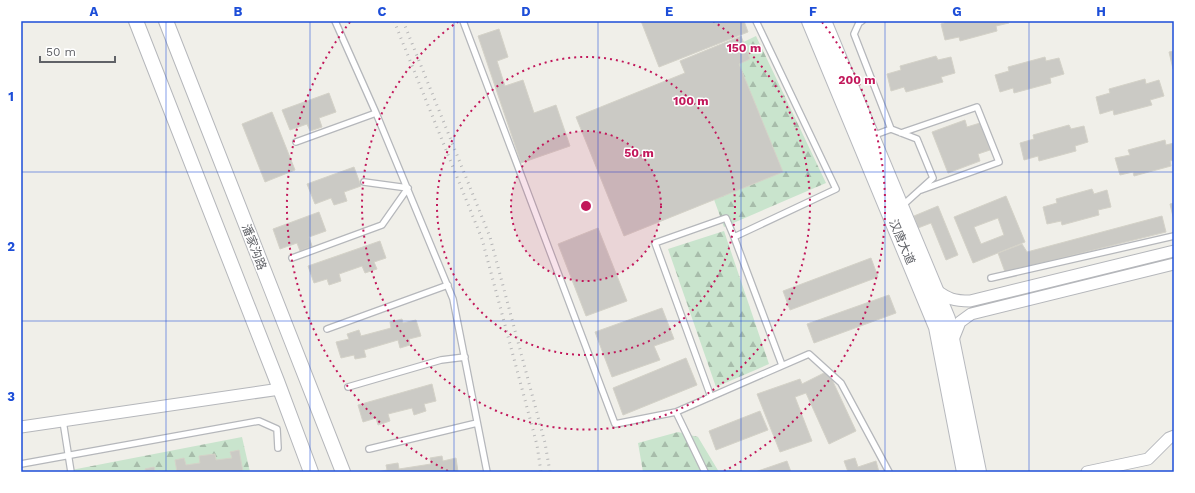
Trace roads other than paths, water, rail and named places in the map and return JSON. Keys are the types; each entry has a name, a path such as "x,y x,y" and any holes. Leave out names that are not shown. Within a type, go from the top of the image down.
{"main road":[{"name":"汉唐大道","path":"810,21 937,327 965,472"},
{"name":"汉唐大道","path":"823,21 947,319 978,472"}],"street":[{"path":"136,21 311,472"},
{"name":"潘家沟路","path":"166,21 343,472"},
{"path":"934,288 946,298 957,301 970,300 1174,251"},
{"path":"952,343 960,322 971,314 1174,264"},
{"path":"21,427 280,389"},
{"path":"1087,472 1148,459 1174,436"}],"lane":[{"path":"335,21 408,188 453,299 487,472"},
{"path":"463,21 615,424 676,412 809,354 841,383 889,472"},
{"path":"734,237 836,189 756,21"},
{"path":"862,21 859,23 854,34 891,129"},
{"path":"901,133 977,107 1000,162 919,191"},
{"path":"296,142 376,113"},
{"path":"871,136 891,129 917,139 933,178 900,207"},
{"path":"364,182 408,188"},
{"path":"292,258 382,225 408,188"},
{"path":"711,397 656,243 726,218 782,365"},
{"path":"991,278 1174,236"},
{"path":"327,330 448,285"},
{"path":"348,387 441,360 465,357"},
{"path":"676,412 705,472"},
{"path":"63,421 71,472"},
{"path":"21,464 259,421 277,429 278,448"},
{"path":"369,449 477,423"}],"railway":[{"path":"394,21 482,239 537,445 541,472"},
{"path":"403,21 490,237 545,443 550,472"}]}
